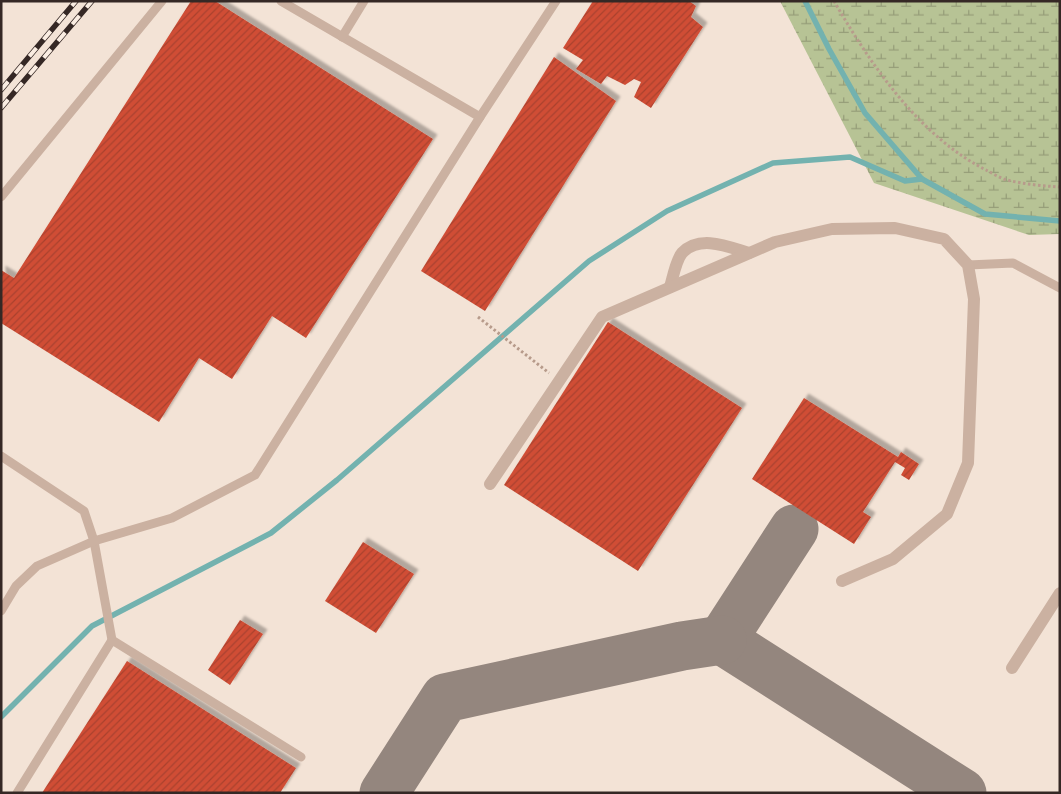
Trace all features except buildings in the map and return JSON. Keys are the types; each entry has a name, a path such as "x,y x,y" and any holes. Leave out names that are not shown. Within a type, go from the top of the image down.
{"street":[{"path":"490,484 602,317 775,242 832,229 895,228 944,239 968,265 974,299 968,463 947,514 893,558 842,581"},
{"path":"670,286 682,254 700,242 750,253"},
{"path":"1012,668 1060,593"}],"lane":[{"path":"1,197 162,1"},
{"path":"281,1 480,117"},
{"path":"342,37 364,1"},
{"path":"1,611 16,586 37,566 94,541 172,518 255,475 480,117 556,1"},
{"path":"968,265 1013,263 1060,288"},
{"path":"1,456 84,511 94,541 112,640 16,793"},
{"path":"112,640 301,757"}],"path":[{"path":"834,1 853,34 889,84 933,132 964,159 1006,180 1060,187"},
{"path":"478,317 559,381"}],"green space":[{"path":"780,1 1060,1 1060,234 1029,235 874,183"}],"waterway":[{"path":"805,1 829,49 865,113 922,179 985,214 1060,221"},
{"path":"1,717 92,626 271,533 337,480 589,261 667,211 773,163 850,157 905,181 922,179"}],"taxiway":[{"path":"794,529 722,640 962,793"},
{"path":"384,793 445,698 682,646 722,640"}],"railway":[{"path":"1,90 76,1"},
{"path":"1,108 92,1"}]}
